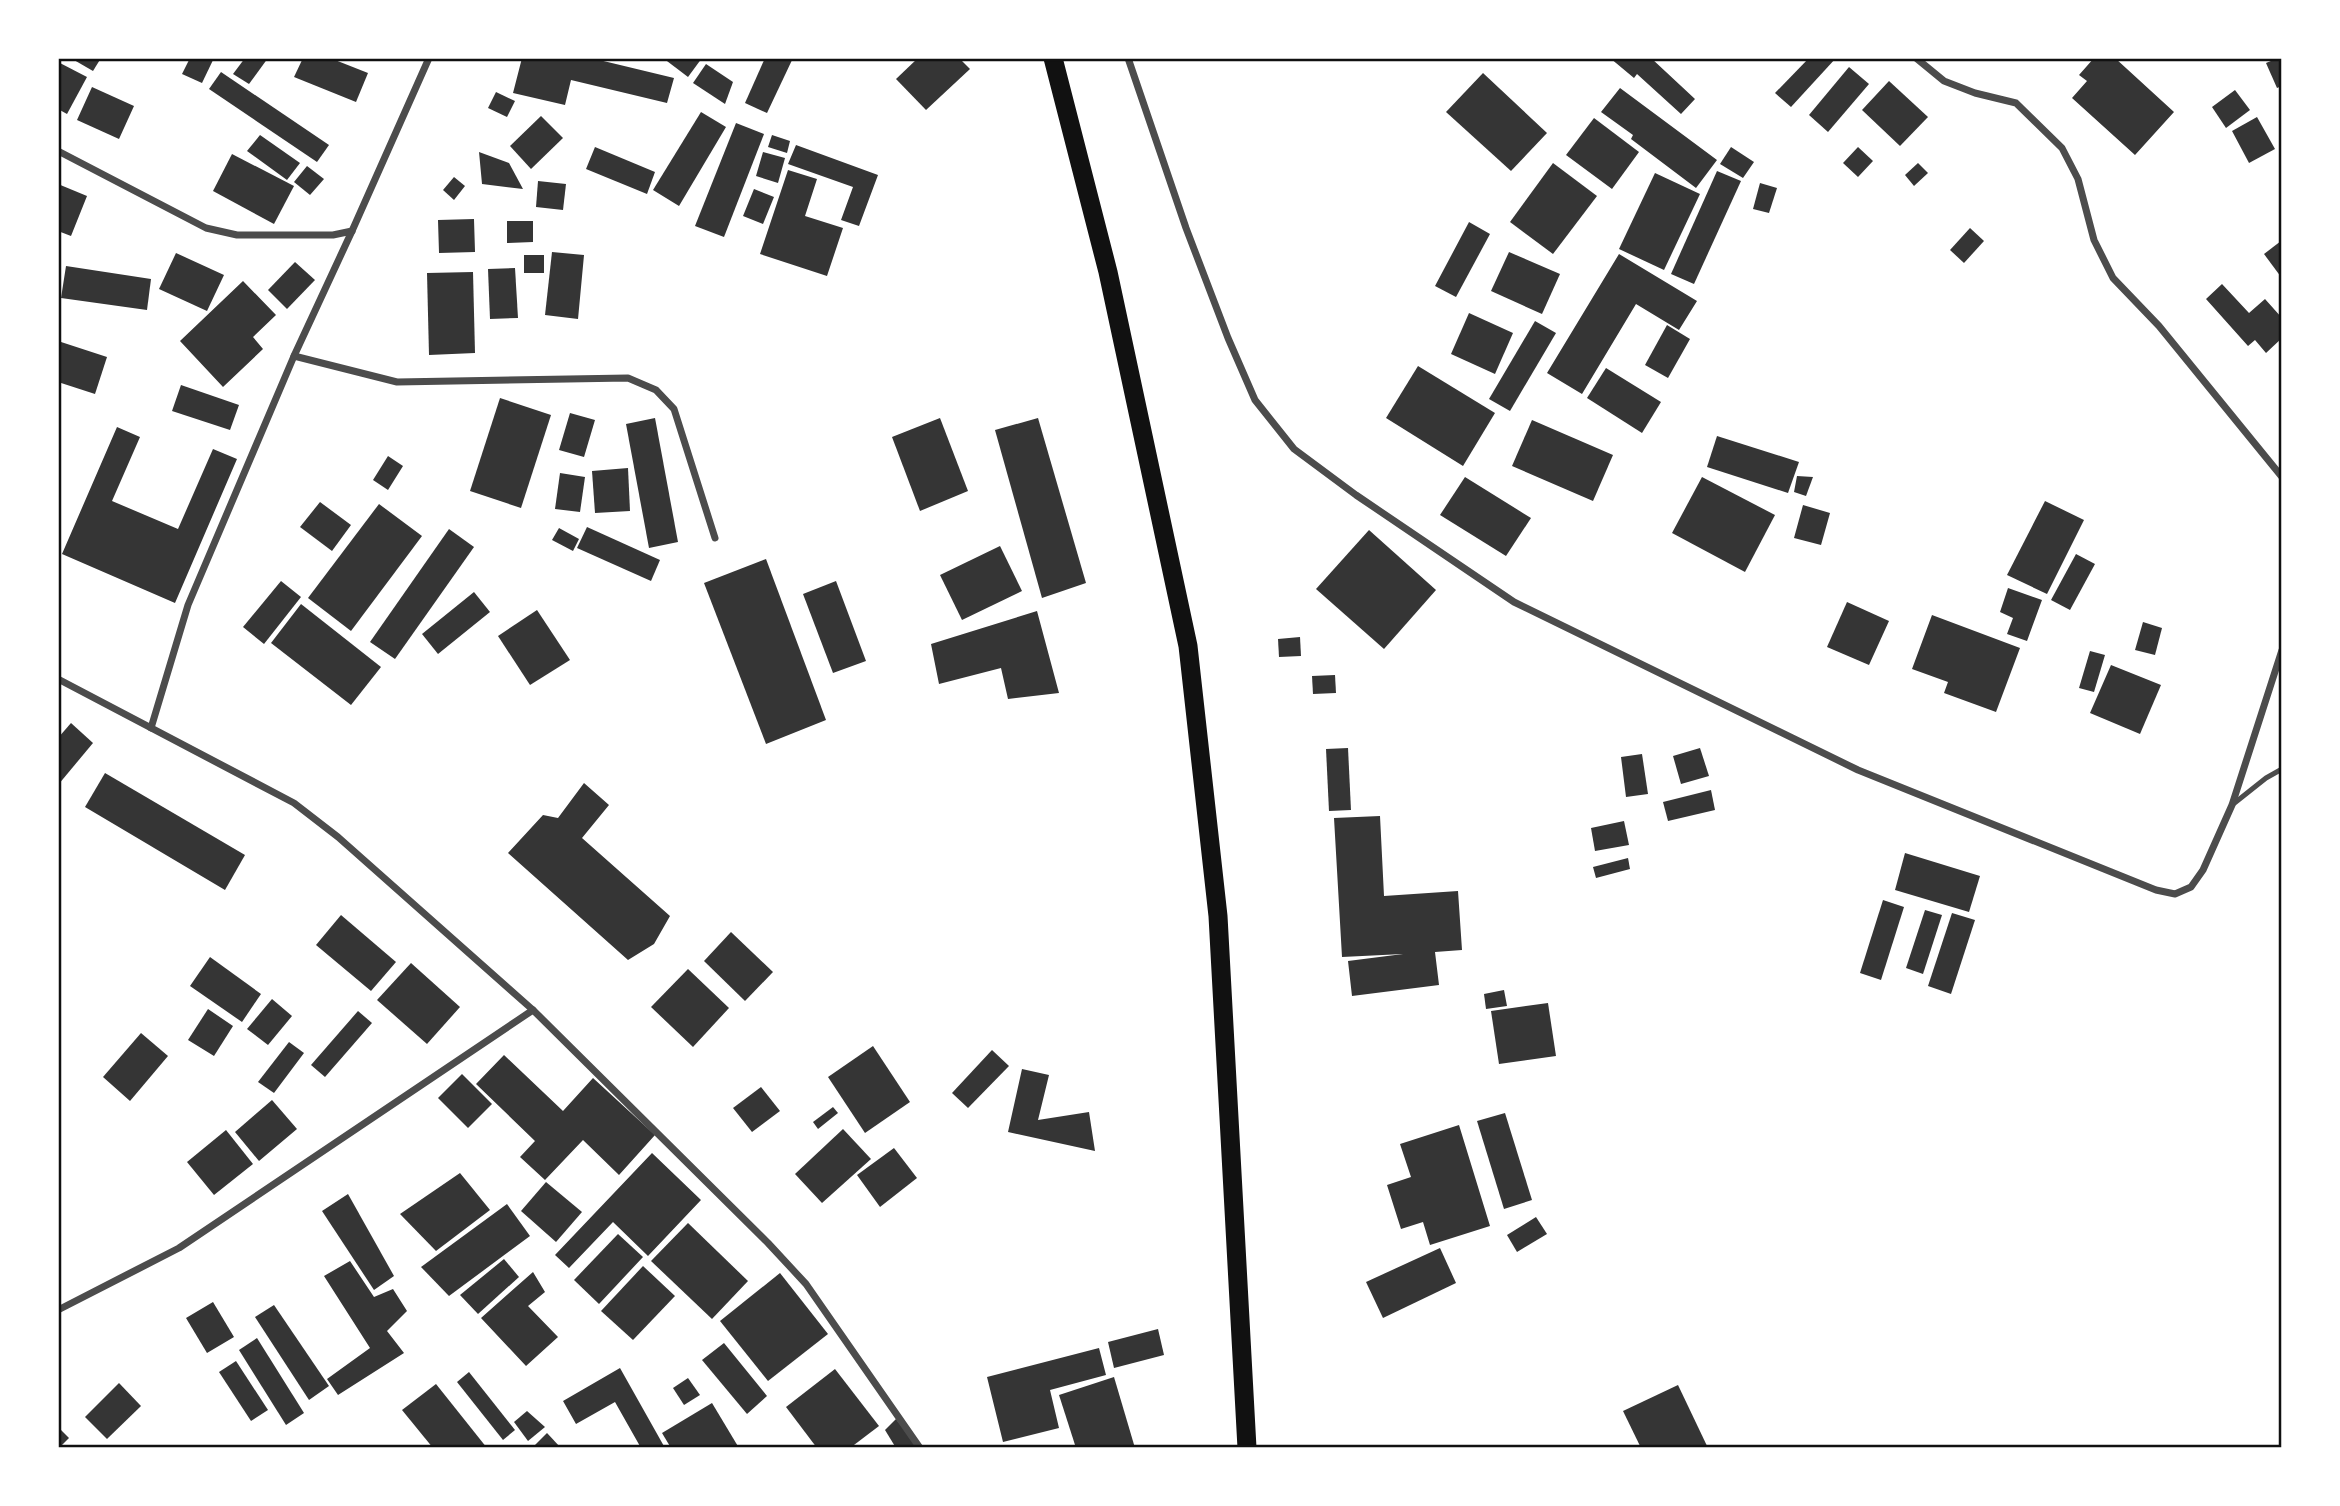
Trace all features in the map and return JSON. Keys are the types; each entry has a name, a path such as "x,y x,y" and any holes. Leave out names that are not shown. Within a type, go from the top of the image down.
{"highway":[{"path":"1053,58 1108,272 1188,646 1218,916 1247,1448"}],"street":[{"path":"151,728 188,606 294,356 429,58"},
{"path":"1128,58 1186,228 1227,338 1255,400 1294,449 1514,602 1858,770 2156,890 2175,894 2191,887 2203,870 2232,805 2282,650"},
{"path":"1916,58 1944,81 1975,93 2016,103 2062,148 2078,179 2094,240 2113,278 2159,326 2282,477"},
{"path":"58,151 206,228 237,235 333,235 352,232"},
{"path":"294,356 397,382 628,378 656,390 674,409 715,538"},
{"path":"58,679 294,803 338,837 533,1010 806,1284 920,1448"},
{"path":"58,1310 179,1248 533,1010"}],"lane":[{"path":"2232,805 2282,769"}],"building":[{"path":"101,58 93,71 74,60"},
{"path":"190,58 214,58 202,83 182,74"},
{"path":"245,58 268,58 249,84 233,74"},
{"path":"303,58 330,58 368,73 356,102 294,77"},
{"path":"522,58 591,58 674,78 667,103 571,80 565,105 513,93"},
{"path":"663,58 702,58 688,77"},
{"path":"765,58 793,58 767,113 745,103"},
{"path":"918,58 959,58 970,69 926,110 896,79"},
{"path":"1610,58 1651,58 1695,99 1681,114 1637,74 1634,78"},
{"path":"1809,58 1836,58 1791,107 1775,93"},
{"path":"2094,58 2115,58 2174,112 2135,155 2072,98 2087,81 2079,75"},
{"path":"2282,58 2282,86 2277,88 2266,63"},
{"path":"58,62 87,77 67,114 58,109"},
{"path":"706,64 733,82 725,104 693,83"},
{"path":"1849,67 1869,84 1828,132 1809,115"},
{"path":"221,72 329,145 317,162 209,89"},
{"path":"1483,73 1547,133 1511,171 1446,112"},
{"path":"1889,81 1928,117 1900,146 1862,110"},
{"path":"92,87 134,106 119,139 77,120"},
{"path":"1620,88 1717,160 1696,188 1631,139 1633,135 1601,112"},
{"path":"2235,90 2250,110 2226,128 2212,107"},
{"path":"496,92 515,101 507,117 488,108"},
{"path":"701,112 726,127 679,206 653,190"},
{"path":"541,116 563,138 531,169 510,146"},
{"path":"2257,117 2275,149 2249,163 2232,131"},
{"path":"1594,118 1639,152 1612,189 1566,155"},
{"path":"736,123 764,134 724,237 695,226"},
{"path":"260,135 300,163 287,180 247,151"},
{"path":"772,135 790,141 787,153 768,147"},
{"path":"796,145 878,175 859,226 841,220 853,187 788,164"},
{"path":"595,147 655,172 647,194 586,169"},
{"path":"1731,147 1754,162 1743,178 1720,164"},
{"path":"1858,147 1873,161 1858,177 1843,163"},
{"path":"479,152 509,163 523,189 482,184"},
{"path":"763,152 785,158 778,183 756,176"},
{"path":"232,154 294,186 274,224 213,191"},
{"path":"1553,163 1597,196 1553,254 1510,222"},
{"path":"1918,163 1928,173 1914,186 1905,175"},
{"path":"307,166 324,179 310,195 294,182"},
{"path":"788,170 817,179 805,216 843,228 827,276 760,254"},
{"path":"1717,171 1741,181 1694,284 1671,274"},
{"path":"1655,173 1700,194 1664,270 1619,249"},
{"path":"454,177 465,186 454,200 443,190"},
{"path":"538,181 566,184 563,210 536,207"},
{"path":"1760,183 1777,188 1769,213 1753,209"},
{"path":"58,184 87,196 71,236 58,231"},
{"path":"754,189 774,197 763,224 743,216"},
{"path":"474,219 475,252 439,253 438,220"},
{"path":"507,221 533,221 533,242 507,243"},
{"path":"1469,222 1490,234 1456,297 1435,286"},
{"path":"1970,228 1984,241 1964,263 1950,250"},
{"path":"2281,241 2282,276 2281,277 2264,254"},
{"path":"552,252 584,255 578,319 545,315"},
{"path":"1509,252 1560,274 1542,314 1491,291"},
{"path":"176,253 224,275 207,311 159,289"},
{"path":"1619,254 1697,301 1679,330 1636,304 1582,394 1547,373"},
{"path":"524,255 544,255 544,273 524,273"},
{"path":"295,262 315,280 287,309 268,290"},
{"path":"66,266 151,279 147,310 61,298"},
{"path":"515,268 518,318 490,319 488,269"},
{"path":"473,272 475,353 429,355 427,273"},
{"path":"243,281 276,315 253,337 263,349 223,387 180,341"},
{"path":"2222,284 2249,313 2265,299 2282,318 2282,338 2266,353 2255,340 2248,346 2206,299"},
{"path":"1469,313 1513,333 1495,374 1451,354"},
{"path":"1535,321 1556,333 1510,411 1489,399"},
{"path":"1667,325 1690,339 1668,378 1645,365"},
{"path":"58,341 107,357 95,394 58,382"},
{"path":"1418,366 1495,413 1463,466 1386,418"},
{"path":"1606,368 1661,402 1642,433 1587,398"},
{"path":"181,385 239,405 230,430 172,411"},
{"path":"500,398 551,415 521,508 470,491"},
{"path":"570,413 595,420 584,457 559,450"},
{"path":"655,418 678,542 649,548 626,424"},
{"path":"940,418 968,491 920,511 892,437"},
{"path":"1038,418 1086,583 1042,598 995,430"},
{"path":"1532,420 1613,455 1593,501 1512,466"},
{"path":"117,427 140,437 112,501 178,529 213,449 237,459 175,603 62,554"},
{"path":"1717,436 1799,462 1788,493 1707,467"},
{"path":"388,456 403,466 388,490 373,480"},
{"path":"628,468 630,511 595,513 592,471"},
{"path":"560,473 585,477 580,512 555,509"},
{"path":"1797,476 1813,477 1806,496 1794,492"},
{"path":"1465,477 1531,518 1506,556 1440,515"},
{"path":"1702,477 1775,515 1745,572 1672,533"},
{"path":"2045,501 2084,520 2047,594 2007,575"},
{"path":"320,502 351,525 332,551 300,527"},
{"path":"379,504 422,536 351,631 308,598"},
{"path":"1803,505 1830,513 1821,545 1794,538"},
{"path":"587,527 660,560 651,581 577,548"},
{"path":"559,528 579,539 573,551 552,540"},
{"path":"449,529 474,547 395,659 370,642"},
{"path":"1369,530 1436,590 1384,649 1316,589"},
{"path":"1000,546 1022,591 962,620 940,575"},
{"path":"2076,554 2095,564 2070,610 2051,600"},
{"path":"766,559 826,720 766,744 704,583"},
{"path":"281,581 301,597 264,644 243,627"},
{"path":"836,581 866,661 833,673 803,594"},
{"path":"2008,588 2042,600 2027,641 2007,634 2013,618 2000,612"},
{"path":"474,592 490,612 438,654 422,634"},
{"path":"1847,602 1889,621 1869,665 1827,647"},
{"path":"301,604 381,667 351,705 271,643"},
{"path":"537,610 570,660 530,685 498,636"},
{"path":"1037,611 1059,693 1008,699 1001,668 939,684 931,644"},
{"path":"1932,615 2020,648 1996,712 1944,693 1948,682 1912,669"},
{"path":"2143,622 2162,628 2155,655 2135,650"},
{"path":"1300,637 1301,656 1279,657 1278,639"},
{"path":"2090,651 2105,655 2094,692 2079,688"},
{"path":"2111,665 2161,685 2140,734 2090,713"},
{"path":"1335,675 1336,693 1313,694 1312,676"},
{"path":"71,723 93,743 58,785 58,738"},
{"path":"1348,748 1351,810 1329,811 1326,749"},
{"path":"1700,748 1709,776 1681,784 1673,756"},
{"path":"1642,754 1648,794 1626,797 1621,757"},
{"path":"105,773 245,855 225,890 85,807"},
{"path":"584,783 609,805 582,838 670,916 654,944 628,960 508,853 543,815 558,818"},
{"path":"1711,790 1715,810 1668,821 1663,802"},
{"path":"1380,816 1384,896 1458,891 1462,950 1435,952 1439,985 1352,996 1348,961 1403,954 1342,957 1334,818"},
{"path":"1624,821 1629,845 1595,851 1591,828"},
{"path":"1905,853 1980,876 1969,912 1895,890"},
{"path":"1628,858 1630,869 1596,878 1593,867"},
{"path":"1883,900 1904,907 1881,980 1860,973"},
{"path":"1925,910 1942,915 1923,974 1906,968"},
{"path":"1952,913 1975,920 1951,994 1928,986"},
{"path":"341,915 396,962 371,991 316,945"},
{"path":"731,932 773,972 745,1001 704,961"},
{"path":"210,957 261,994 242,1022 190,986"},
{"path":"411,963 460,1007 427,1044 377,1000"},
{"path":"688,969 729,1008 693,1047 651,1007"},
{"path":"1504,990 1507,1006 1486,1009 1484,994"},
{"path":"272,999 292,1016 268,1045 247,1029"},
{"path":"1548,1003 1556,1056 1499,1064 1491,1011"},
{"path":"208,1009 233,1026 214,1056 188,1040"},
{"path":"358,1011 372,1023 325,1077 311,1065"},
{"path":"141,1033 168,1056 130,1101 103,1077"},
{"path":"289,1042 304,1053 274,1093 258,1082"},
{"path":"873,1046 910,1102 865,1133 828,1077"},
{"path":"992,1050 1009,1066 968,1108 952,1093"},
{"path":"504,1055 563,1111 593,1078 655,1135 619,1175 583,1140 545,1180 520,1157 535,1141 476,1084"},
{"path":"1022,1069 1049,1075 1038,1120 1089,1112 1095,1151 1008,1132"},
{"path":"462,1074 492,1104 468,1128 438,1098"},
{"path":"761,1087 780,1111 752,1132 733,1108"},
{"path":"272,1100 297,1129 259,1161 235,1132"},
{"path":"833,1107 838,1113 818,1129 813,1122"},
{"path":"1505,1113 1532,1200 1504,1209 1477,1121"},
{"path":"1459,1125 1490,1226 1430,1245 1423,1222 1401,1229 1387,1185 1411,1177 1400,1144"},
{"path":"843,1129 871,1159 822,1203 795,1174"},
{"path":"226,1130 253,1164 214,1195 187,1162"},
{"path":"894,1148 917,1178 880,1207 857,1175"},
{"path":"652,1153 701,1200 648,1256 613,1222 569,1268 555,1255"},
{"path":"460,1173 490,1210 436,1251 400,1214"},
{"path":"546,1182 582,1212 556,1242 521,1211"},
{"path":"348,1194 394,1276 374,1290 322,1211"},
{"path":"507,1204 530,1236 449,1296 421,1267"},
{"path":"1536,1217 1547,1234 1517,1252 1507,1235"},
{"path":"688,1223 748,1281 712,1319 651,1261"},
{"path":"618,1234 643,1257 599,1304 574,1280"},
{"path":"1440,1248 1456,1283 1383,1318 1366,1282"},
{"path":"504,1259 519,1277 478,1314 460,1295"},
{"path":"350,1261 374,1297 393,1289 407,1311 387,1331 404,1353 338,1395 327,1379 370,1348 324,1276"},
{"path":"643,1266 675,1296 633,1340 601,1311"},
{"path":"533,1272 545,1292 528,1306 558,1337 526,1366 481,1318"},
{"path":"780,1273 828,1334 768,1381 720,1321"},
{"path":"213,1302 234,1337 207,1353 186,1318"},
{"path":"274,1305 329,1386 309,1400 255,1317"},
{"path":"1158,1329 1164,1355 1114,1368 1108,1342"},
{"path":"257,1338 304,1413 286,1425 239,1350"},
{"path":"724,1343 767,1396 747,1414 702,1360"},
{"path":"1099,1348 1106,1375 1050,1390 1059,1428 1003,1442 987,1377"},
{"path":"236,1361 268,1410 251,1421 219,1372"},
{"path":"620,1368 665,1448 641,1448 615,1402 576,1424 563,1401"},
{"path":"835,1369 879,1426 850,1448 817,1448 786,1407"},
{"path":"469,1372 515,1430 503,1440 457,1382"},
{"path":"1114,1377 1135,1448 1076,1448 1059,1395"},
{"path":"688,1378 700,1395 684,1405 673,1388"},
{"path":"119,1383 141,1406 107,1439 85,1417"},
{"path":"436,1384 487,1448 433,1448 402,1410"},
{"path":"1678,1385 1708,1448 1641,1448 1623,1411"},
{"path":"712,1403 739,1448 671,1448 662,1433"},
{"path":"527,1411 545,1427 528,1441 514,1422"},
{"path":"896,1419 919,1448 896,1448 885,1430"},
{"path":"58,1427 69,1438 59,1448 58,1448"},
{"path":"547,1433 561,1448 534,1446"}]}
